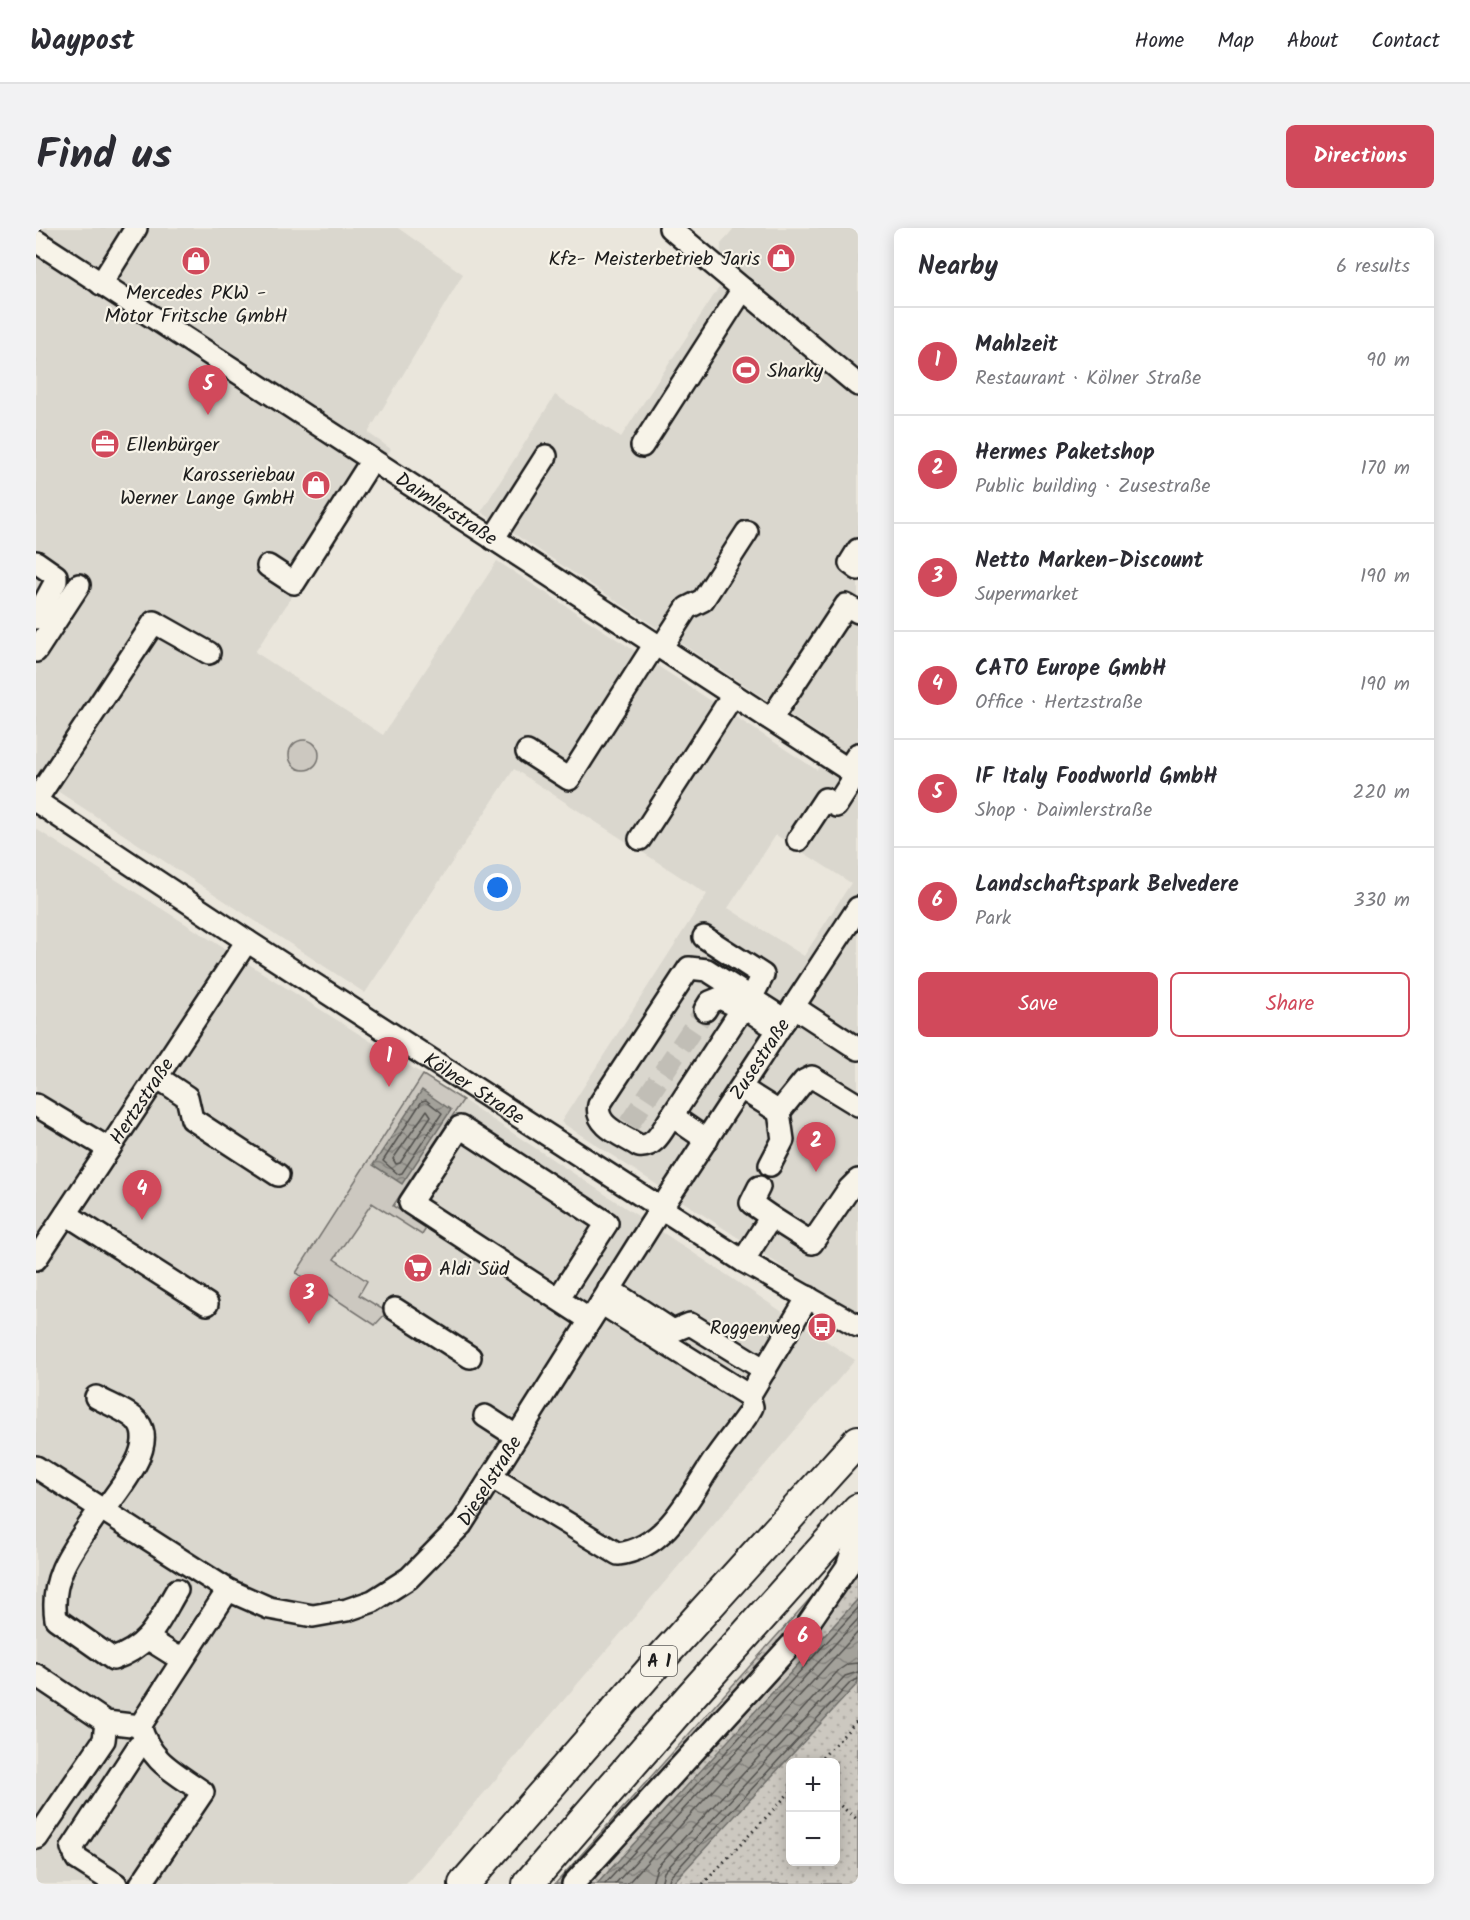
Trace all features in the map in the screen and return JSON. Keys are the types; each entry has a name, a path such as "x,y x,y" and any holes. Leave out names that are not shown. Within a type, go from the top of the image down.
{"highway":[{"name":"A 1","path":"464,1884 656,1664 858,1441"},
{"name":"A 1","path":"528,1884 690,1696 858,1509"}],"street":[{"path":"101,284 136,228"},
{"path":"670,228 858,385"},
{"name":"Daimlerstraße","path":"36,241 771,719 855,769"},
{"path":"642,446 743,290"},
{"path":"493,539 546,456"},
{"path":"268,566 294,583 372,460"},
{"path":"527,752 569,779 658,646 687,608 703,600 747,532"},
{"path":"858,550 850,563 858,568"},
{"path":"36,562 56,576 56,581 36,618"},
{"path":"36,651 79,585"},
{"path":"771,719 846,605 858,612"},
{"path":"36,800 154,622 209,652"},
{"path":"640,839 734,695"},
{"path":"798,840 825,798 836,806 855,769"},
{"name":"Kölner Straße","path":"36,800 247,941 742,1261 858,1326"},
{"name":"Zusestraße","path":"662,1209 858,908"},
{"path":"704,936 763,975 749,1004 740,1012 653,1143 645,1147 639,1146 625,1129 599,1119 599,1105 686,971 700,967 749,1004"},
{"name":"Hertzstraße","path":"36,1259 247,941"},
{"path":"705,1010 710,1002 720,998 749,1004 858,1049"},
{"path":"156,1077 187,1097 192,1119 278,1174"},
{"path":"770,1165 783,1140 779,1112 804,1082 812,1077 858,1105"},
{"path":"741,1088 779,1112"},
{"path":"36,1105 109,1149"},
{"path":"672,1116 707,1140"},
{"path":"558,1299 607,1223 460,1127 410,1203 558,1299 600,1304 673,1331 690,1324 765,1370"},
{"path":"759,1187 751,1203 812,1243 849,1189 858,1180"},
{"name":"Dieselstraße","path":"36,1467 228,1590 269,1608 313,1616 347,1610 373,1600 409,1578 460,1525 662,1209"},
{"path":"66,1214 207,1304"},
{"path":"742,1261 771,1217"},
{"path":"749,1396 808,1297"},
{"path":"491,1477 618,1554 632,1552 653,1540 679,1514 748,1414 752,1407 749,1396 600,1304"},
{"path":"395,1309 470,1357"},
{"path":"96,1397 134,1418 145,1433 143,1451 59,1573 53,1599 56,1619 113,1659 134,1652 147,1638 177,1590"},
{"path":"485,1416 516,1437"},
{"path":"573,1884 801,1634 847,1567 858,1535"},
{"path":"116,1884 77,1859 72,1848 138,1747 182,1660 228,1590"},
{"path":"147,1638 182,1660"},
{"path":"36,1675 106,1722 143,1735 157,1760 203,1792 141,1884"},
{"path":"37,1838 104,1740 106,1722"}],"path":[{"path":"822,1758 858,1720"},
{"path":"703,1884 786,1796"},
{"path":"840,1805 858,1820"}],"shaded area":[{"path":"36,228 398,228 463,274 368,433 391,449 255,652 383,735 497,561 817,770 828,740 481,512 555,395 621,437 720,286 721,244 734,228 858,228 858,368 799,352 858,400 858,1316 561,1122 707,894 514,769 365,993 36,777","holes":["776,835 851,883 804,956 728,908"]},
{"path":"304,740 310,741 318,749 318,761 310,769 304,770 298,769 290,761 289,755 290,749 298,741"},
{"path":"36,829 463,1100 855,1360 406,1884 36,1884"},
{"path":"423,1075 463,1100 393,1206 427,1227 422,1235 372,1203 334,1259 367,1281 359,1295 387,1312 375,1325 296,1273"},
{"path":"841,1564 858,1566 858,1884 555,1884"}],"water":[{"path":"422,1090 451,1110 402,1184 373,1165"},
{"path":"858,1599 858,1683 789,1758 786,1758 786,1761 672,1884 597,1884"}],"tunnel":[{"path":"629,1124 705,1010"}],"place":[{"name":"Kfz- Meisterbetrieb Jaris","path":"781,258"},
{"name":"Mercedes PKW - Motor Fritsche GmbH","path":"196,261"},
{"name":"Sharky","path":"746,370"},
{"name":"IF Italy Foodworld GmbH","path":"208,415"},
{"name":"Ellenbürger","path":"105,444"},
{"name":"Karosseriebau Werner Lange GmbH","path":"316,485"},
{"name":"Mahlzeit","path":"389,1087"},
{"name":"Hermes Paketshop","path":"816,1172"},
{"name":"CATO Europe GmbH","path":"142,1220"},
{"name":"Aldi Süd","path":"418,1268"},
{"name":"Netto Marken-Discount","path":"309,1324"},
{"name":"Roggenweg","path":"822,1327"},
{"name":"Landschaftspark Belvedere","path":"803,1667"}]}
